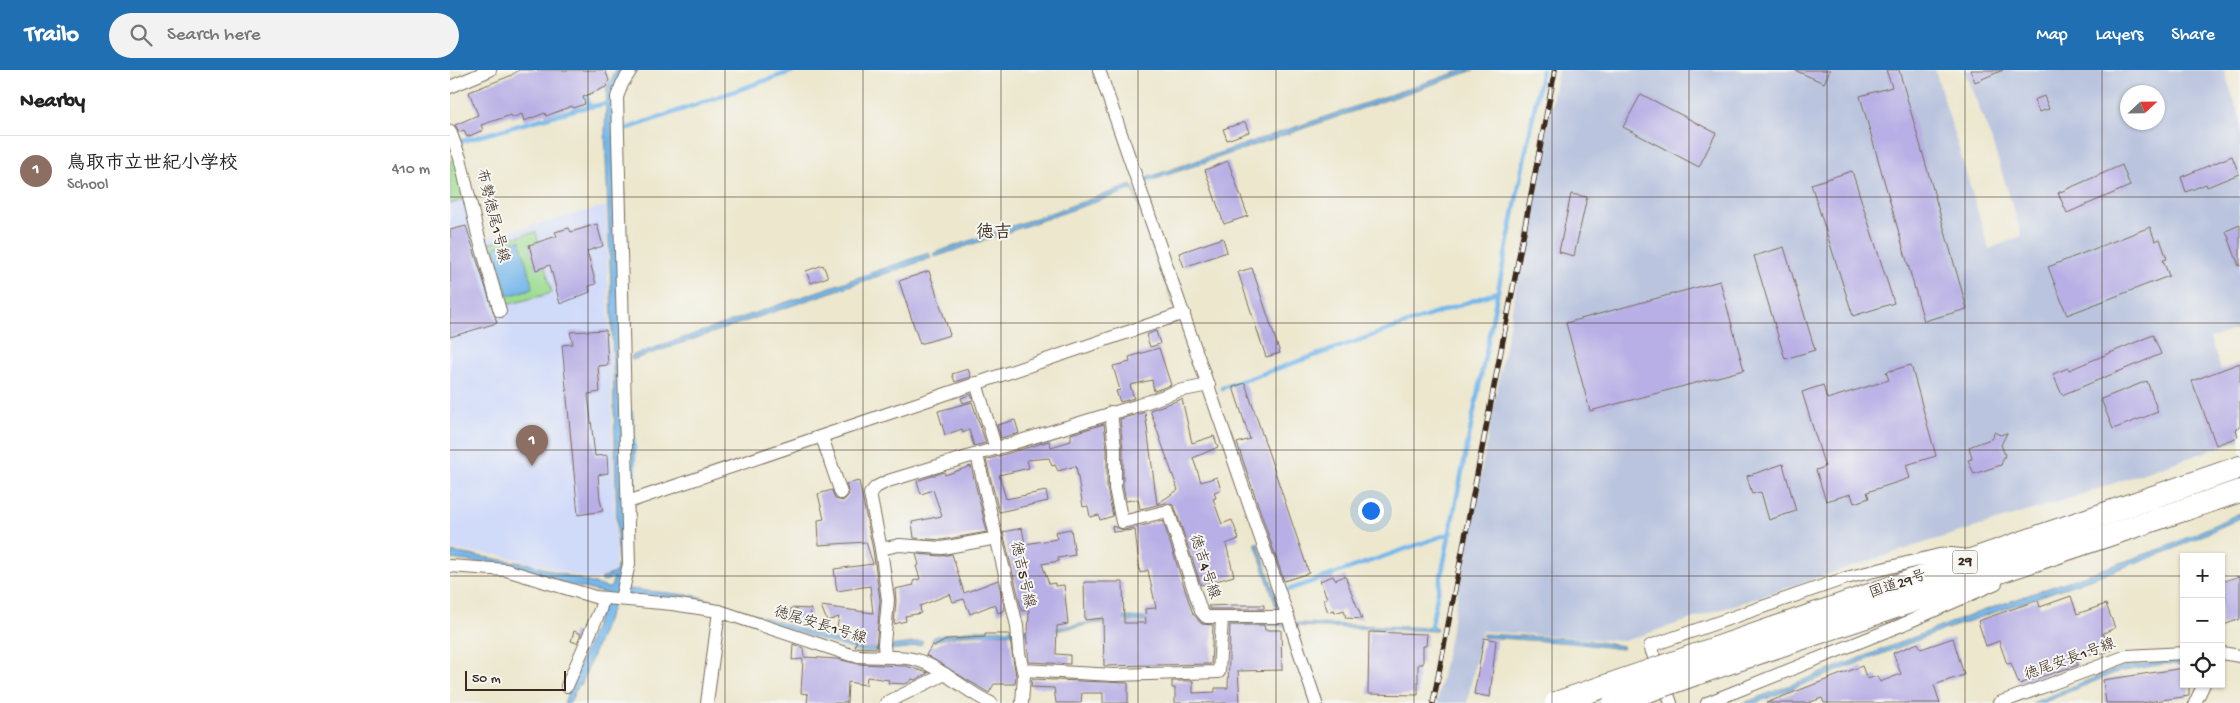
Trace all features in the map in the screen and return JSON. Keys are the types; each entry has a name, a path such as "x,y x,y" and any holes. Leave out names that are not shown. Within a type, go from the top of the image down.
{"highway":[{"name":"国道29号","path":"1614,703 1693,666 1978,558 2240,467"},
{"name":"国道29号","path":"1556,703 1693,666 2033,561 2240,491"}],"street":[{"path":"450,87 490,70"},
{"path":"621,599 629,564 618,98 622,84 630,70"},
{"path":"1099,70 1184,313 1316,703"},
{"name":"布勢徳尾1号線","path":"450,131 460,158 477,231 500,311"},
{"path":"628,502 1184,313"},
{"path":"976,383 996,449"},
{"path":"885,656 884,644 888,600 881,549 871,504 870,494 872,491 888,481 904,475 977,455 1178,391 1209,386"},
{"name":"徳吉4号線","path":"1111,412 1115,449 1114,488 1122,522 1168,511 1201,611 1206,617 1288,617"},
{"path":"822,437 841,494"},
{"name":"徳吉5号線","path":"977,455 1017,626 1023,670 1022,703"},
{"path":"881,549 898,545 942,548 997,538"},
{"path":"1671,703 1650,646 1846,578 1939,555 1950,554 1978,558"},
{"path":"1707,703 1955,602 2003,579 2033,561"},
{"name":"徳尾安長1号線","path":"450,566 506,570 603,598 672,604 718,611 851,655 867,658 885,656 924,662 992,703"},
{"path":"567,686 600,610 603,598"},
{"path":"707,703 718,611"},
{"path":"1023,670 1114,675 1219,672 1222,618"},
{"name":"徳尾安長1号線","path":"1999,703 2013,701 2127,656 2180,653"},
{"path":"2225,654 2240,656"},
{"path":"886,703 945,674"},
{"path":"2195,703 2202,688"}],"shaded area":[{"path":"1558,70 1935,70 1989,249 2022,236 1991,138 1964,70 2224,70 2240,119 2240,328 2210,338 2240,426 2240,440 2062,501 1930,541 1624,641 1482,631 1467,703 1437,703"},
{"path":"468,199 482,239 606,206 616,558 614,572 593,581 546,566 498,555 450,550 450,204"}],"green space":[{"path":"459,159 468,198 450,204 450,161"},
{"path":"536,232 552,293 503,306 486,244"}],"water":[{"path":"616,70 629,70 623,79 626,563 619,588 696,596 863,649 922,641 922,644 908,648 862,652 695,601 617,595 581,685 578,685 570,703 564,703 608,594 476,562 450,559 450,552 529,564 608,588 611,587 614,577 603,582 601,579 616,572 618,560 605,132 607,88"},
{"path":"1463,70 1474,70 1147,182 1146,178"},
{"path":"1132,185 1176,312 1133,189 935,257 934,253"},
{"path":"520,240 533,288 508,296 494,247"},
{"path":"929,253 931,258 632,360 631,356"},
{"path":"2240,513 2240,518 2169,551 1941,631 1755,703 1744,703 1974,614 2169,546"},
{"path":"1255,543 1258,543 1282,614 1279,615"},
{"path":"1124,617 1175,619 1174,622 1124,621 1092,624 1050,632 963,635 932,641 933,637 973,630 1048,629"},
{"path":"1186,620 1285,622 1286,626 1201,623"},
{"path":"1295,623 1437,628 1436,631 1295,626"},
{"path":"1483,634 1577,639 1623,646 1622,649 1574,643 1483,637"},
{"path":"2165,661 2180,661 2180,665 2164,664 2117,672 2042,703 2032,703 2118,668"}],"building":[{"path":"519,70 605,70 609,80 606,87 583,97 585,104 573,108 572,106 546,116 545,113 524,121 522,114 512,118 511,115 481,125 483,130 467,137 464,130 459,132 455,125 478,115 469,92 510,76"},
{"path":"1794,70 1830,70 1824,83"},
{"path":"1886,70 1899,70 1967,309 1924,321 1860,96 1892,87"},
{"path":"1970,70 2003,70 1975,82"},
{"path":"1641,94 1716,133 1699,167 1623,127"},
{"path":"2044,96 2049,109 2039,112 2034,100"},
{"path":"1245,122 1249,132 1227,140 1223,129"},
{"path":"2232,156 2239,174 2207,187 2206,184 2186,192 2181,177"},
{"path":"1228,161 1248,216 1224,224 1205,170"},
{"path":"2122,165 2130,186 2067,213 2058,193"},
{"path":"1852,171 1894,303 1853,316 1811,184"},
{"path":"1571,194 1587,197 1574,256 1559,252"},
{"path":"597,224 603,246 587,251 596,284 589,286 590,292 560,304 550,265 536,270 529,245 557,236 555,232 569,228 571,232"},
{"path":"2240,225 2240,266 2239,266 2226,231"},
{"path":"466,226 497,323 450,337 450,230"},
{"path":"2150,227 2155,241 2160,239 2167,259 2163,260 2169,276 2067,315 2048,267"},
{"path":"1223,238 1227,252 1184,267 1179,253"},
{"path":"1784,247 1815,350 1785,359 1754,256"},
{"path":"823,265 828,277 811,283 806,271"},
{"path":"1252,268 1280,353 1266,357 1238,272"},
{"path":"929,271 950,335 920,344 899,281"},
{"path":"1720,281 1744,370 1590,411 1566,323"},
{"path":"606,330 608,365 598,366 600,392 588,394 595,456 607,455 608,473 598,475 603,511 578,515 562,345 573,344 570,332"},
{"path":"1156,331 1160,344 1150,347 1146,335"},
{"path":"2153,335 2161,354 2062,395 2053,374 2068,368 2069,370"},
{"path":"1159,348 1171,385 1154,391 1152,380 1130,385 1134,398 1120,402 1116,391 1120,390 1113,366 1130,362 1129,357"},
{"path":"2240,363 2240,428 2236,429 2238,437 2216,445 2192,381"},
{"path":"1911,365 1936,456 1906,465 1910,478 1867,492 1869,498 1854,503 1851,494 1826,501 1816,470 1825,467 1802,392 1823,385 1827,399 1889,380 1886,372"},
{"path":"968,369 971,377 955,382 952,374"},
{"path":"2147,381 2158,412 2113,429 2101,399"},
{"path":"1245,383 1309,573 1284,581 1237,443 1250,439 1233,387"},
{"path":"971,394 973,400 963,403 961,398"},
{"path":"1182,399 1192,443 1214,436 1218,447 1193,458 1201,482 1217,477 1221,490 1214,492 1216,498 1213,499 1222,524 1232,520 1239,539 1226,544 1234,576 1201,585 1174,505 1166,503 1140,509 1138,499 1126,501 1123,487 1123,449 1120,419 1145,412 1157,504 1178,490 1150,410"},
{"path":"972,402 986,443 974,446 969,430 963,433 962,429 945,435 938,411"},
{"path":"1015,420 1019,433 1001,438 997,425"},
{"path":"1104,424 1107,449 1107,488 1113,516 1100,520 1099,515 1090,517 1088,506 1083,507 1076,466 1058,471 1055,465 1052,466 1049,458 1027,460 1029,468 999,475 1006,499 1046,491 1048,501 999,512 986,460 1049,441 1051,447 1071,441 1071,434"},
{"path":"1994,432 2000,435 2007,433 2001,445 2005,455 2001,465 1974,474 1968,460 1972,459 1969,447 1993,438"},
{"path":"1783,464 1796,511 1769,520 1761,492 1752,494 1747,476"},
{"path":"971,466 987,532 942,540 914,538 912,522 942,516 933,490 921,494 917,481 944,472 945,475"},
{"path":"859,481 873,550 880,600 876,648 855,647 858,633 837,627 839,617 827,621 821,606 873,613 870,586 837,591 834,569 873,564 866,542 819,545 818,520 824,519 818,494 832,490 835,499 843,501 849,495 846,484"},
{"path":"1163,521 1193,614 1202,624 1213,625 1211,664 1104,666 1103,618 1085,620 1084,582 1123,582 1124,623 1146,623 1145,609 1156,608 1148,570 1140,573 1135,530 1113,532 1112,526 1124,530"},
{"path":"1022,528 1025,544 1057,539 1055,532 1071,529 1075,555 1058,558 1059,561 1042,564 1049,584 1055,583 1055,586 1064,585 1068,624 1057,626 1056,654 1070,655 1070,664 1029,662 1026,633 1028,633 1029,610 1022,611 1003,532"},
{"path":"916,554 942,556 952,554 964,593 998,580 1005,610 998,613 995,604 970,614 964,599 953,602 950,594 920,606 921,613 905,616 906,621 894,624 895,589 914,585 913,581 920,579 916,566 919,565"},
{"path":"1333,576 1335,580 1345,576 1362,619 1346,618 1344,610 1335,613 1334,610 1328,612 1323,599 1327,598 1320,581"},
{"path":"2240,576 2240,619 2225,625 2225,598 2225,581"},
{"path":"2071,596 2077,614 2106,604 2115,628 2103,633 2111,650 2101,654 2100,651 2075,659 2078,665 2019,684 2011,663 2007,664 1999,641 1986,646 1978,621 2038,600 2040,607"},
{"path":"1264,605 1264,609 1210,609 1208,606"},
{"path":"791,608 811,609 810,622 790,620"},
{"path":"1230,625 1264,625 1265,630 1281,630 1282,670 1238,671 1240,703 1175,703 1175,688 1172,688 1172,681 1193,681 1193,693 1215,692 1215,688 1228,688"},
{"path":"574,631 581,634 577,643 571,641"},
{"path":"1369,632 1427,634 1426,646 1423,646 1423,664 1418,664 1418,695 1368,694"},
{"path":"985,634 1009,634 1016,676 1015,684 994,684 989,693 926,655 932,645 935,646 948,639 985,637"},
{"path":"1484,638 1496,640 1490,697 1474,694"},
{"path":"1953,638 1964,675 1934,685 1940,703 1824,703 1822,698 1808,703 1766,703 1862,666 1867,679 1877,676 1880,682 1901,674 1893,653 1918,643 1921,649"},
{"path":"793,644 803,648 804,657 837,659 859,664 906,666 928,673 905,684 888,683 889,680 867,677 866,685 848,682 847,703 807,703 808,694 801,693 803,659 792,660"},
{"path":"2180,669 2180,688 2189,688 2189,696 2141,703 2106,703 2103,680"},
{"path":"1032,679 1128,683 1128,703 1103,703 1103,693 1082,693 1081,703 1056,703 1054,688 1031,687"}],"waterway":[{"path":"623,134 623,130 796,70"},
{"path":"1431,627 1542,70"},
{"path":"584,90 590,107"},
{"path":"459,142 577,109 610,103"},
{"path":"1222,388 1497,292"},
{"path":"631,413 634,450 633,488"},
{"path":"1285,591 1451,533"}],"railway":[{"path":"1433,703 1555,70"}],"place":[{"name":"鳥取市立世紀小学校","path":"532,466"}],"district":[{"name":"徳吉","path":"994,233"}]}
